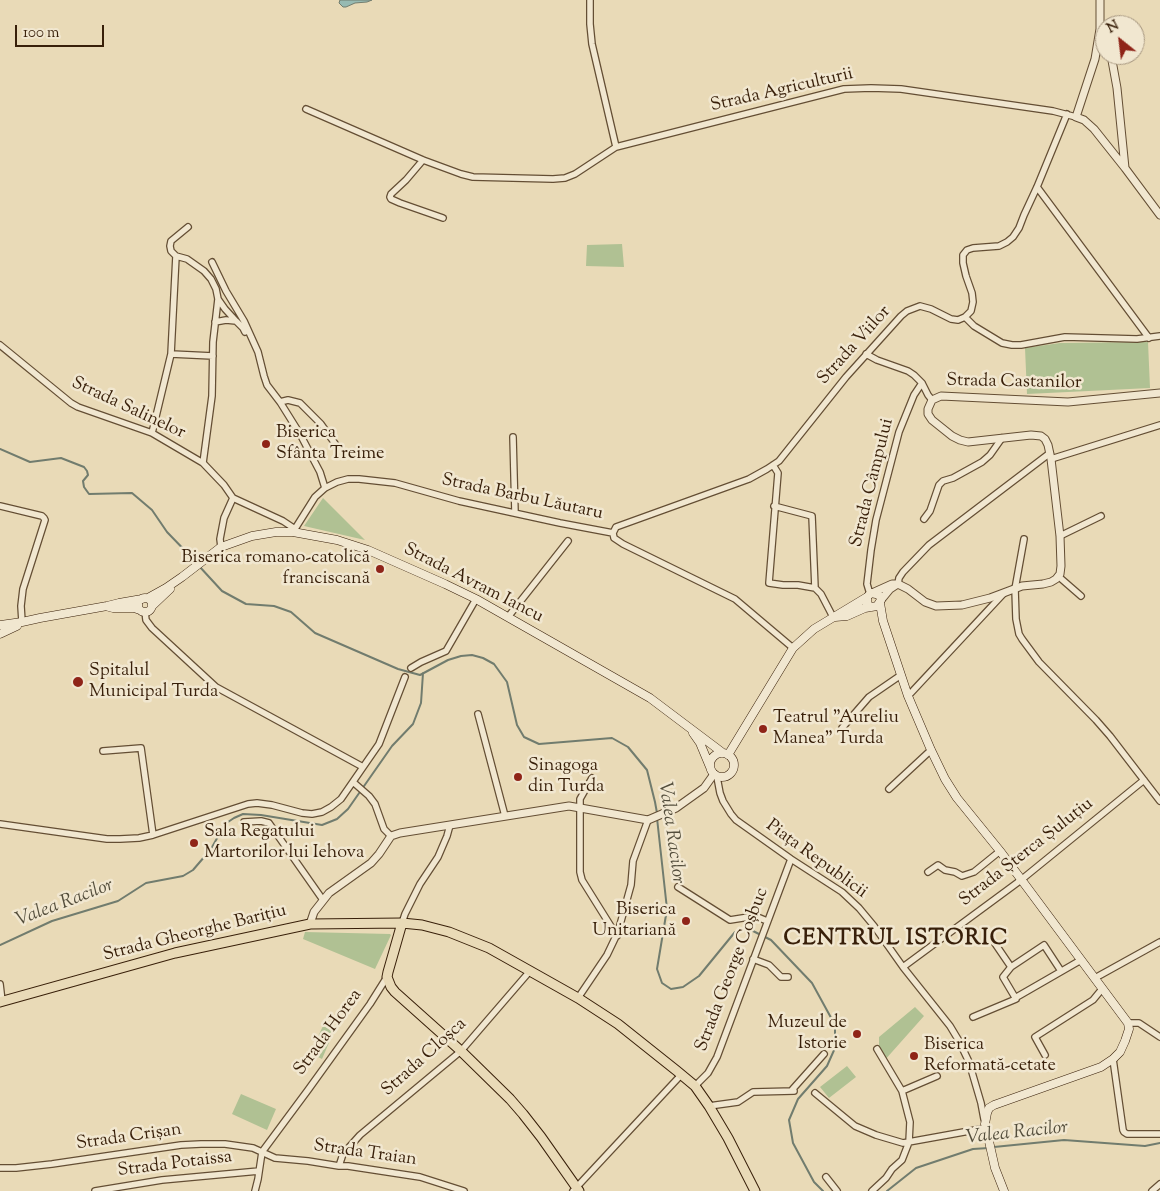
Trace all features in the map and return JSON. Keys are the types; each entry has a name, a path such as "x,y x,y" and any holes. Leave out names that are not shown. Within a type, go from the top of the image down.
{"main road":[{"name":"Strada Avram Iancu","path":"182,578 221,547 257,534 294,530 338,540 368,550 476,599 650,698 726,754"},
{"path":"107,606 150,611 152,606 182,578"},
{"path":"142,611 139,602 182,578"},
{"path":"870,595 867,604 871,607"},
{"path":"726,754 794,648 814,629 833,617 870,595 878,595 881,601 883,621 908,696 945,779 957,798 1000,851 1128,1023 1129,1029 1126,1041 1120,1052 1101,1067 994,1104 989,1108 986,1126 990,1152 997,1177 1004,1191"},
{"path":"0,625 145,599 152,602 152,606"},
{"path":"833,617 840,618 865,608 875,607 881,601"},
{"path":"0,630 0,634 23,622"},
{"name":"Strada Avram Iancu","path":"691,729 714,773"},
{"path":"716,754 726,754 734,762 733,770 726,776 714,773 711,760 716,754"},
{"name":"Strada Gheorghe Barițiu","path":"1,1001 175,953 310,924 402,923 422,925 449,932 489,948 578,998 618,1024 695,1086 728,1138 755,1191"},
{"name":"Strada Horea","path":"387,977 402,923"},
{"path":"387,977 395,992 510,1099 523,1114 576,1190"}],"street":[{"path":"590,0 592,44 616,147"},
{"path":"1100,0 1100,15"},
{"path":"1095,59 1076,117 1084,120 1094,129 1160,216"},
{"path":"1113,65 1125,168"},
{"name":"Strada Agriculturii","path":"306,109 445,169 473,177 553,179 565,178 575,174 616,147 844,89 901,89 1053,110 1076,117"},
{"path":"1067,114 1038,187 1013,237 999,246 967,250 964,255 963,264 973,302 971,311 966,317 974,326 1002,342 1012,345 1065,337 1137,339 1160,336"},
{"path":"423,160 390,197 400,203 443,218"},
{"path":"1038,187 1149,338"},
{"path":"188,227 171,241 171,250 176,256 187,259 211,279 218,299 215,322 212,396 203,463"},
{"path":"152,433 171,354 176,256"},
{"path":"212,262 226,291 244,321 258,352 268,385 300,434 320,472 325,488 315,497 294,530"},
{"path":"218,299 243,328 249,338 251,338"},
{"name":"Strada Viilor","path":"613,533 616,527 749,479 773,466 787,453 866,354 901,316 913,308 920,306 931,309 951,319 958,320 966,317"},
{"path":"215,322 236,321"},
{"name":"Strada Salinelor","path":"0,345 71,403 152,433 203,463 224,485 233,498 283,521 294,530"},
{"path":"171,354 213,356"},
{"path":"866,354 914,375 922,383 932,400"},
{"name":"Strada Câmpului","path":"870,595 867,584 876,520 900,432 914,395 922,383"},
{"name":"Strada Castanilor","path":"1051,456 1045,439 1041,436 1031,435 968,442 960,440 932,420 928,414 928,409 932,400 940,396 1068,402 1160,393"},
{"path":"280,402 288,400 300,403 322,424 336,444"},
{"path":"881,601 890,589 898,584 902,572 929,545 1051,456 1160,425"},
{"path":"513,436 515,513"},
{"path":"924,519 930,511 939,484 982,462 990,455 1002,438"},
{"path":"870,595 888,586 898,584 925,602 936,606 962,605 990,598 1015,588 1051,582 1056,579 1061,566 1060,536 1051,456"},
{"path":"773,466 778,473 769,583 815,588 821,594 833,617"},
{"name":"Strada Barbu Lăutaru","path":"325,488 337,482 359,479 395,483 459,501 613,533 614,538 623,544 735,599 794,648"},
{"path":"221,547 224,518 233,498"},
{"path":"0,506 42,516 46,520 23,589 21,606 23,622"},
{"path":"774,506 812,516 815,588"},
{"path":"1060,536 1101,516"},
{"path":"1024,539 1015,588 1016,619 1019,634 1039,662 1110,736 1160,801"},
{"path":"508,617 568,541"},
{"path":"1058,576 1080,596"},
{"path":"908,696 1005,592"},
{"path":"412,668 446,651 476,599"},
{"path":"142,611 152,628 216,687 364,767"},
{"path":"842,728 869,696 901,675"},
{"path":"0,824 107,838 130,838 153,835 248,804 272,805 302,813 322,812 341,799 379,744 405,677"},
{"path":"478,714 505,816"},
{"path":"103,751 140,748 153,835"},
{"path":"889,788 931,750"},
{"path":"310,924 314,912 322,900 371,862 391,836 568,806 650,820 676,808 704,788 714,773"},
{"name":"Piața Republicii","path":"714,773 723,801 731,814 743,826 842,892 859,908 881,935 903,967 950,1026 959,1041 969,1062 986,1126"},
{"path":"592,778 580,799 580,876 617,936"},
{"name":"Strada Șterca Șuluțiu","path":"903,967 1021,880 1144,780"},
{"path":"353,782 369,796 384,829 391,836"},
{"path":"578,998 607,955 617,936 631,885 633,861 650,820"},
{"path":"244,822 260,821 270,823 322,900"},
{"path":"402,923 417,890 438,857 450,825"},
{"path":"928,872 938,865 945,870 962,876 974,872 1000,851"},
{"name":"Strada George Coșbuc","path":"695,1086 708,1073 717,1057 791,859"},
{"path":"678,887 730,920 754,916 766,923"},
{"path":"608,922 622,919"},
{"path":"994,942 1011,967"},
{"path":"1095,978 1160,942"},
{"path":"1015,998 1003,977 1011,967 1044,945 1061,971"},
{"path":"753,959 769,965 780,977 788,977"},
{"path":"973,1018 1016,999 1081,960"},
{"name":"Strada Cloșca","path":"339,1166 343,1154 360,1135 460,1051 530,971"},
{"name":"Strada Horea","path":"262,1152 370,1004 387,977"},
{"path":"0,984 1,1001"},
{"path":"1045,1055 1035,1037 1091,1002 1102,989"},
{"path":"1128,1023 1139,1023 1160,1037"},
{"path":"872,1191 902,1160 909,1142 910,1122 902,1091 876,1050"},
{"path":"709,1106 738,1102 753,1092 792,1091 824,1054"},
{"path":"1113,1059 1124,1132 1127,1134 1160,1134"},
{"path":"576,1190 681,1075"},
{"path":"902,1091 937,1076"},
{"path":"815,1093 855,1126 903,1143 986,1126"},
{"name":"Strada Crișan","path":"0,1168 52,1164 181,1145 225,1144 253,1148 262,1152"},
{"path":"255,1191 262,1152"},
{"name":"Strada Traian","path":"262,1152 275,1158 348,1166 420,1177 464,1191"},
{"name":"Strada Potaissa","path":"95,1191 162,1180 259,1171"},
{"path":"826,1177 836,1191"},
{"path":"1152,1191 1160,1184"}],"green space":[{"path":"622,244 624,267 586,266 587,245"},
{"path":"1148,342 1150,388 1027,394 1025,348 1060,343"},
{"path":"323,498 365,540 304,526"},
{"path":"305,932 391,935 375,969 303,939"},
{"path":"915,1007 924,1016 884,1061 877,1049 879,1037"},
{"path":"323,1026 334,1031 322,1059 310,1053"},
{"path":"847,1066 856,1077 829,1098 820,1087"},
{"path":"241,1094 276,1109 267,1130 232,1114"}],"water":[{"path":"340,0 372,0 343,7 339,3"}],"waterway":[{"path":"0,449 30,462 61,458 84,467 88,475 83,481 84,487 89,494 132,493 152,510 167,532 196,562"},
{"name":"Valea Racilor","path":"199,566 222,591 246,604 274,606 291,612 315,633 398,669 420,675 448,660 461,656 472,655 483,658 494,664 507,682 517,725 524,737 539,744 612,738 628,747 647,770 657,813"},
{"name":"Valea Racilor","path":"0,945 52,921 118,901 146,883 183,876 193,870 211,849 225,824 243,814 322,825 337,819 348,809 392,746 413,724 421,703 423,673"},
{"name":"Valea Racilor","path":"657,818 667,909 657,969 662,983 671,989 683,987 699,976 735,932 749,929 771,940 812,983 835,1025 835,1048 827,1066 798,1099 789,1120 793,1143 814,1182 823,1191"},
{"name":"Valea Racilor","path":"994,1147 1064,1140 1145,1146 1160,1143"},
{"name":"Valea Racilor","path":"887,1191 916,1168 973,1149 989,1148"}],"place":[{"name":"Biserica Sfânta Treime","path":"266,444"},
{"name":"Biserica romano-catolică franciscană","path":"380,569"},
{"name":"Spitalul Municipal Turda","path":"78,682"},
{"name":"Teatrul \"Aureliu Manea\" Turda","path":"763,729"},
{"name":"Sinagoga din Turda","path":"518,777"},
{"name":"Sala Regatului Martorilor lui Iehova","path":"194,843"},
{"name":"Biserica Unitariană","path":"686,921"},
{"name":"Muzeul de Istorie","path":"857,1034"},
{"name":"Biserica Reformată-cetate","path":"914,1056"}],"district":[{"name":"CENTRUL ISTORIC","path":"896,940"}]}
